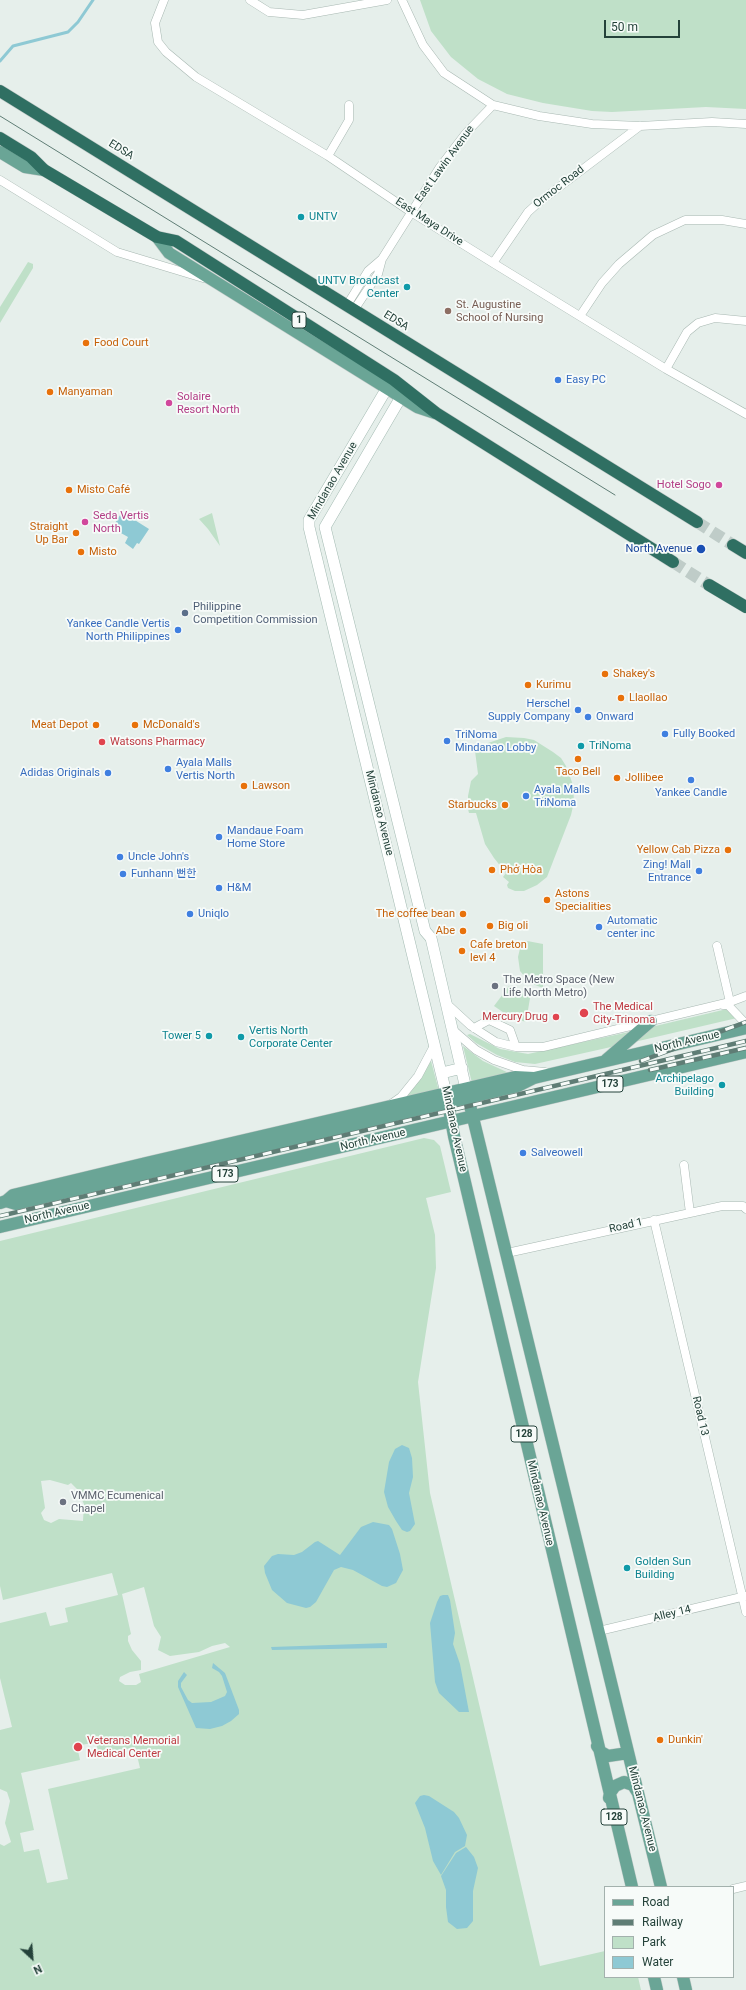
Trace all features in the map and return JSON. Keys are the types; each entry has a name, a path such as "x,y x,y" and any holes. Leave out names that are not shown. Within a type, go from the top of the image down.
{"highway":[{"name":"EDSA","path":"0,91 697,522"},
{"name":"1","path":"0,138 31,157 44,170 156,237 176,241 394,380 436,413 672,562"},
{"path":"733,545 746,553"},
{"path":"709,585 746,607"}],"main road":[{"name":"1","path":"0,152 25,167 44,170"},
{"name":"1","path":"156,237 169,254 417,407 436,413"},
{"path":"605,1061 651,1021"},
{"name":"North Avenue","path":"3,1202 16,1204 186,1164 277,1138 468,1093 518,1086 534,1078 746,1028"},
{"name":"North Avenue","path":"0,1227 746,1052"},
{"name":"Mindanao Avenue","path":"468,1093 661,1886"},
{"name":"North Avenue","path":"323,1127 387,1107 447,1098"},
{"name":"Mindanao Avenue","path":"447,1098 451,1122 609,1798 632,1886"},
{"name":"North Avenue","path":"3,1202 13,1195 160,1160 277,1138"},
{"path":"174,1157 186,1164"},
{"path":"145,1173 160,1160"},
{"path":"597,1746 601,1752 608,1756 628,1753"},
{"path":"609,1798 610,1793 615,1786 624,1782 633,1785 638,1793"},
{"path":"654,1978 657,1990"},
{"path":"683,1978 686,1990"}],"street":[{"name":"East Maya Drive","path":"164,0 154,28 158,42 166,52 196,77 328,156 411,212 493,263 666,369 746,414"},
{"path":"250,0 269,12 303,15 387,0"},
{"path":"402,0 423,45 444,73 493,105 539,116 592,124 640,126 712,122 746,124"},
{"name":"East Lawin Avenue","path":"350,308 378,274 382,259 440,167 466,133 493,105"},
{"path":"328,156 349,120 349,106"},
{"name":"Ormoc Road","path":"493,263 528,212 640,126"},
{"path":"0,180 117,252 216,282"},
{"path":"580,316 602,283 619,264 653,235 685,220 722,220 746,224"},
{"path":"666,369 687,332 698,323 715,318 746,321"},
{"name":"Mindanao Avenue","path":"387,388 309,520 309,527 447,1098"},
{"name":"Mindanao Avenue","path":"401,397 325,527 424,931 431,938 468,1093"},
{"path":"366,424 375,425 380,433"},
{"path":"717,946 726,1003 746,1024"},
{"path":"446,1003 474,1028 496,1042 516,1047 543,1047 726,1003 746,996"},
{"path":"474,1028 490,1020 510,1030 516,1047"},
{"path":"453,1030 476,1050 494,1060 523,1070 554,1074"},
{"path":"387,1107 401,1097 418,1076 435,1044"},
{"path":"442,1073 462,1068"},
{"path":"684,1165 690,1213"},
{"name":"Road 1","path":"507,1253 654,1220 732,1205 742,1206 746,1209"},
{"name":"Road 13","path":"654,1220 744,1596 746,1612"},
{"name":"Alley 14","path":"599,1632 744,1596"},
{"path":"734,1889 746,1886"}],"green space":[{"path":"420,0 746,0 746,109 706,107 612,112 592,111 543,103 507,94 478,79 451,57 431,31"},
{"path":"28,262 33,264 33,268 0,323 0,307"},
{"path":"212,513 220,546 199,519"},
{"path":"506,737 534,740 553,752 561,758 566,766 573,785 574,802 571,815 547,877 537,885 524,891 515,891 508,888 507,885 509,882 503,877 506,873 485,844 476,813 469,813 468,809 468,796 471,781 478,774 475,751 488,743"},
{"path":"522,940 543,944 543,988 530,983 520,971 518,957"},
{"path":"509,986 530,998 526,1022 510,1017 494,1006"},
{"path":"727,1009 737,1018 630,1043 647,1028"},
{"path":"638,1030 620,1045 535,1064 515,1062 497,1055 476,1043 467,1035 470,1034 500,1049 528,1054"},
{"path":"463,1046 483,1061 511,1074 472,1083"},
{"path":"431,1061 439,1091 404,1099"},
{"path":"424,1138 434,1140 440,1146 451,1192 426,1198 435,1235 436,1268 418,1382 430,1493 540,1966 604,1951 604,1978 638,1978 641,1990 0,1990 0,1844 4,1846 11,1842 5,1823 10,1801 7,1792 0,1789 0,1730 12,1727 0,1678 0,1623 46,1612 50,1626 68,1622 65,1608 118,1595 112,1573 3,1600 0,1586 0,1241","holes":["50,1480 68,1485 71,1483 80,1492 79,1494 84,1504 83,1521 59,1519 51,1523 44,1520 41,1513 45,1508 41,1481","144,1587 154,1626 161,1637 158,1650 170,1656 199,1652 212,1646 225,1643 230,1647 139,1674 141,1682 136,1685 125,1685 119,1681 120,1677 130,1672 141,1670 141,1661 132,1650 128,1641 128,1636 131,1634 122,1594","96,1742 99,1756 135,1747 140,1768 48,1789 68,1879 47,1883 39,1849 24,1852 20,1833 34,1830 21,1773 80,1760 77,1746"]}],"water":[{"path":"122,512 149,529 139,544 137,543 133,549 125,543 128,537 112,528"},
{"path":"402,1445 409,1448 412,1458 413,1477 409,1493 415,1524 410,1531 407,1532 402,1530 396,1521 388,1507 384,1492 389,1462 395,1449"},
{"path":"373,1522 389,1525 392,1529 400,1554 403,1570 396,1583 387,1587 382,1586 353,1570 341,1567 334,1570 316,1602 310,1607 306,1608 287,1603 272,1590 265,1573 264,1566 272,1556 278,1554 294,1555 302,1552 318,1541 340,1555 361,1527"},
{"path":"448,1595 450,1600 455,1633 453,1644 460,1664 469,1712 459,1712 439,1693 435,1682 430,1623 437,1602 440,1596"},
{"path":"387,1643 387,1648 272,1650 271,1647"},
{"path":"213,1663 225,1673 239,1710 239,1714 222,1726 210,1729 196,1728 178,1687 178,1681 184,1672 187,1675 181,1683 181,1687 188,1700 192,1703 211,1702 225,1696 227,1692 222,1676 219,1672 212,1668"},
{"path":"420,1796 429,1796 454,1812 459,1818 467,1835 465,1846 455,1852 441,1875 433,1861 425,1828 415,1803"},
{"path":"466,1847 474,1857 478,1868 473,1891 473,1921 467,1928 457,1929 448,1922 446,1890 441,1876 456,1853"}],"waterway":[{"path":"0,61 13,46 68,32 78,22 93,0"}],"tunnel":[{"path":"697,522 733,545"},
{"path":"673,562 709,585"}],"tram line":[{"path":"0,116 615,495"}],"railway":[{"path":"641,1061 746,1022"},
{"path":"0,1216 746,1041"},
{"path":"650,1070 746,1048"}],"place":[{"name":"UNTV","path":"301,217"},
{"name":"UNTV Broadcast Center","path":"407,287"},
{"name":"St. Augustine School of Nursing","path":"448,311"},
{"name":"Food Court","path":"86,343"},
{"name":"Easy PC","path":"558,380"},
{"name":"Manyaman","path":"50,392"},
{"name":"Solaire Resort North","path":"169,403"},
{"name":"Hotel Sogo","path":"719,485"},
{"name":"Misto Café","path":"69,490"},
{"name":"Seda Vertis North","path":"85,522"},
{"name":"Straight Up Bar","path":"76,533"},
{"name":"North Avenue","path":"701,549"},
{"name":"Misto","path":"81,552"},
{"name":"Philippine Competition Commission","path":"185,613"},
{"name":"Yankee Candle Vertis North Philippines","path":"178,630"},
{"name":"Shakey's","path":"605,674"},
{"name":"Kurimu","path":"528,685"},
{"name":"Llaollao","path":"621,698"},
{"name":"Herschel Supply Company","path":"578,710"},
{"name":"Onward","path":"588,717"},
{"name":"Meat Depot","path":"96,725"},
{"name":"McDonald's","path":"135,725"},
{"name":"Fully Booked","path":"665,734"},
{"name":"TriNoma Mindanao Lobby","path":"447,741"},
{"name":"Watsons Pharmacy","path":"102,742"},
{"name":"TriNoma","path":"581,746"},
{"name":"Taco Bell","path":"578,759"},
{"name":"Ayala Malls Vertis North","path":"168,769"},
{"name":"Adidas Originals","path":"108,773"},
{"name":"Jollibee","path":"617,778"},
{"name":"Yankee Candle","path":"691,780"},
{"name":"Lawson","path":"244,786"},
{"name":"Ayala Malls TriNoma","path":"526,796"},
{"name":"Starbucks","path":"505,805"},
{"name":"Mandaue Foam Home Store","path":"219,837"},
{"name":"Yellow Cab Pizza","path":"728,850"},
{"name":"Uncle John's","path":"120,857"},
{"name":"Phở Hòa","path":"492,870"},
{"name":"Zing! Mall Entrance","path":"699,871"},
{"name":"Funhann 뻔한","path":"123,874"},
{"name":"H&M","path":"219,888"},
{"name":"Astons Specialities","path":"547,900"},
{"name":"Uniqlo","path":"190,914"},
{"name":"The coffee bean","path":"463,914"},
{"name":"Big oli","path":"490,926"},
{"name":"Automatic center inc","path":"599,927"},
{"name":"Abe","path":"463,931"},
{"name":"Cafe breton levl 4","path":"462,951"},
{"name":"The Metro Space (New Life North Metro)","path":"495,986"},
{"name":"The Medical City-Trinoma","path":"584,1013"},
{"name":"Mercury Drug","path":"556,1017"},
{"name":"Tower 5","path":"209,1036"},
{"name":"Vertis North Corporate Center","path":"241,1037"},
{"name":"Archipelago Building","path":"722,1085"},
{"name":"Salveowell","path":"523,1153"},
{"name":"VMMC Ecumenical Chapel","path":"63,1502"},
{"name":"Golden Sun Building","path":"627,1568"},
{"name":"Dunkin'","path":"660,1740"},
{"name":"Veterans Memorial Medical Center","path":"78,1747"}]}
